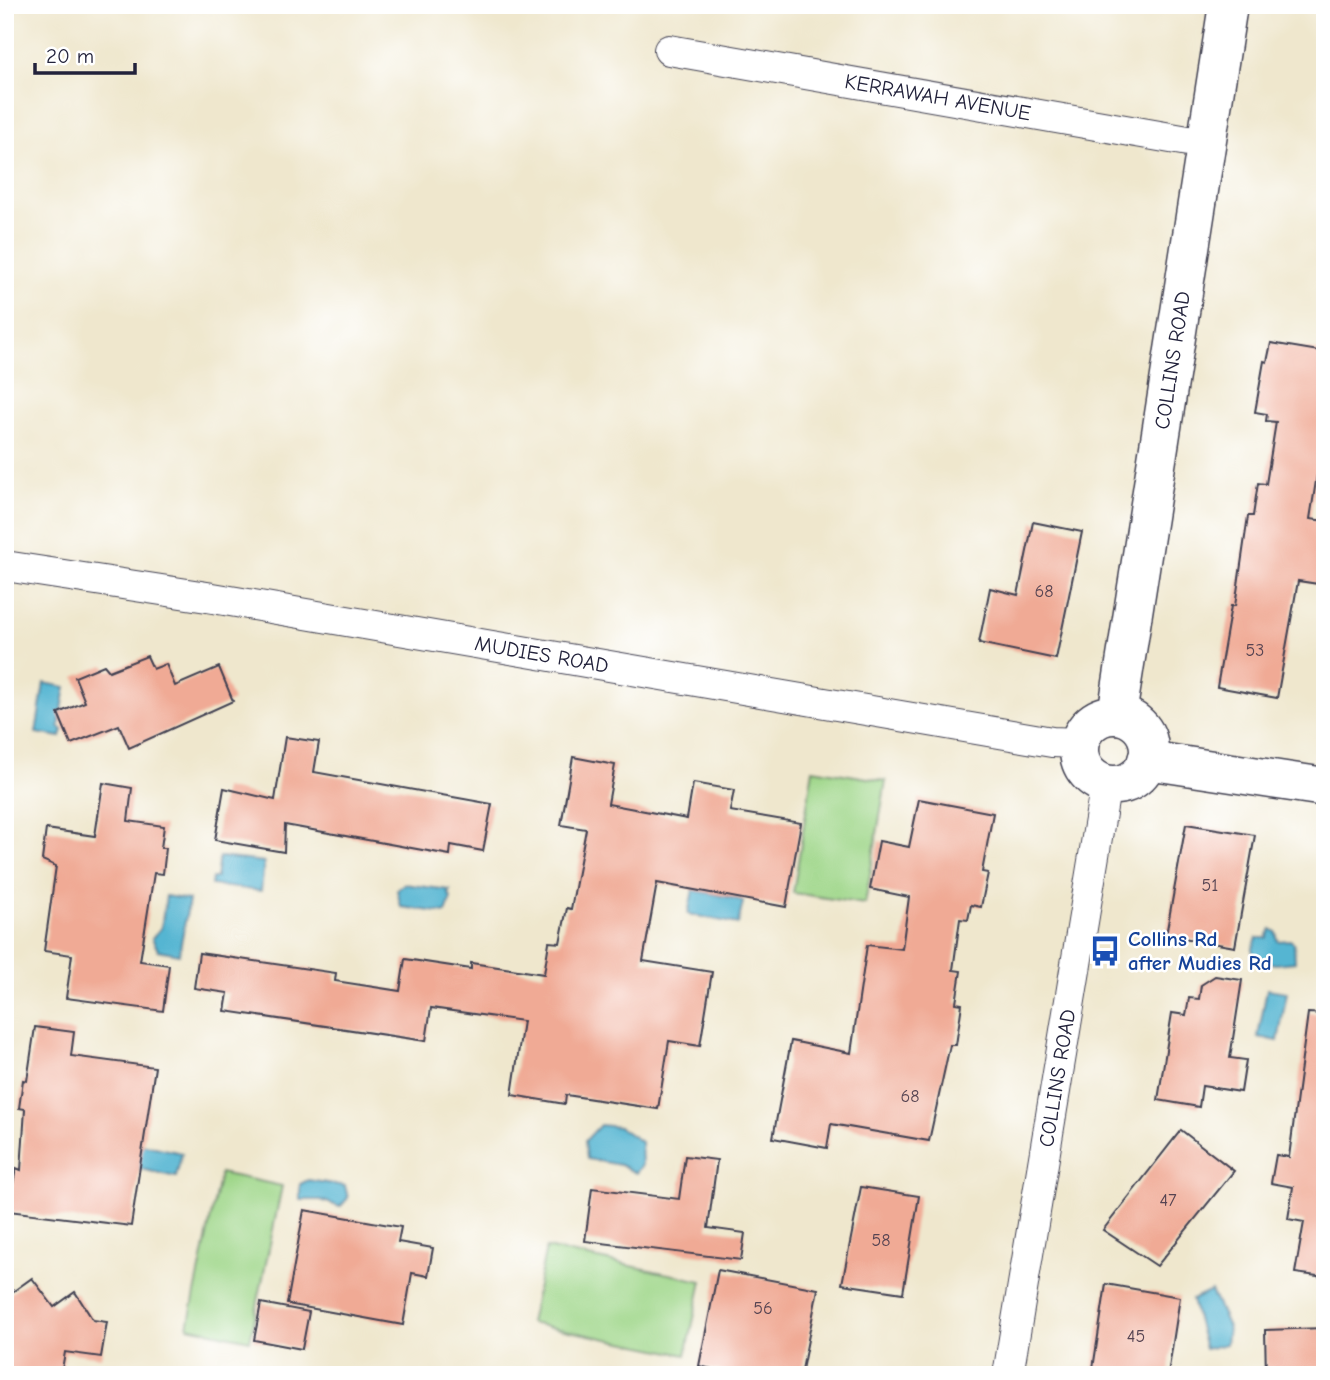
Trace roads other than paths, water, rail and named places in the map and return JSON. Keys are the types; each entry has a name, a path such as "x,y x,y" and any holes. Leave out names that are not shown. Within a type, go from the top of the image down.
{"street":[{"name":"COLLINS ROAD","path":"1117,715 1228,5"},
{"name":"KERRAWAH AVENUE","path":"669,50 1205,144"},
{"name":"MUDIES ROAD","path":"5,566 220,599 1052,742 1079,743"},
{"path":"1117,715 1141,728 1147,738 1147,760 1135,777 1125,783 1106,783 1091,776 1083,766 1079,743 1091,723 1101,717 1117,715"},
{"path":"1147,760 1325,787"},
{"name":"COLLINS ROAD","path":"1008,1375 1106,783"}],"water":[{"path":"44,683 66,687 59,726 63,730 61,737 36,733"},
{"path":"219,857 264,862 261,891 211,885 212,878 216,878"},
{"path":"404,884 450,890 448,893 451,898 446,913 401,907 397,890"},
{"path":"693,890 743,902 738,924 688,914"},
{"path":"166,896 189,900 179,954 158,950 152,938 161,928"},
{"path":"1271,929 1276,932 1278,941 1290,940 1294,943 1295,962 1275,964 1253,959 1257,938 1267,938"},
{"path":"1267,989 1287,992 1278,1041 1258,1037"},
{"path":"600,1125 619,1127 641,1142 642,1165 636,1173 620,1165 587,1159 585,1141"},
{"path":"137,1143 182,1153 176,1177 132,1167"},
{"path":"308,1180 345,1186 348,1198 340,1207 321,1200 300,1200 300,1184"},
{"path":"1211,1291 1228,1327 1226,1344 1205,1349 1192,1300"}],"place":[{"name":"Collins Rd after Mudies Rd","path":"1105,951"}]}
